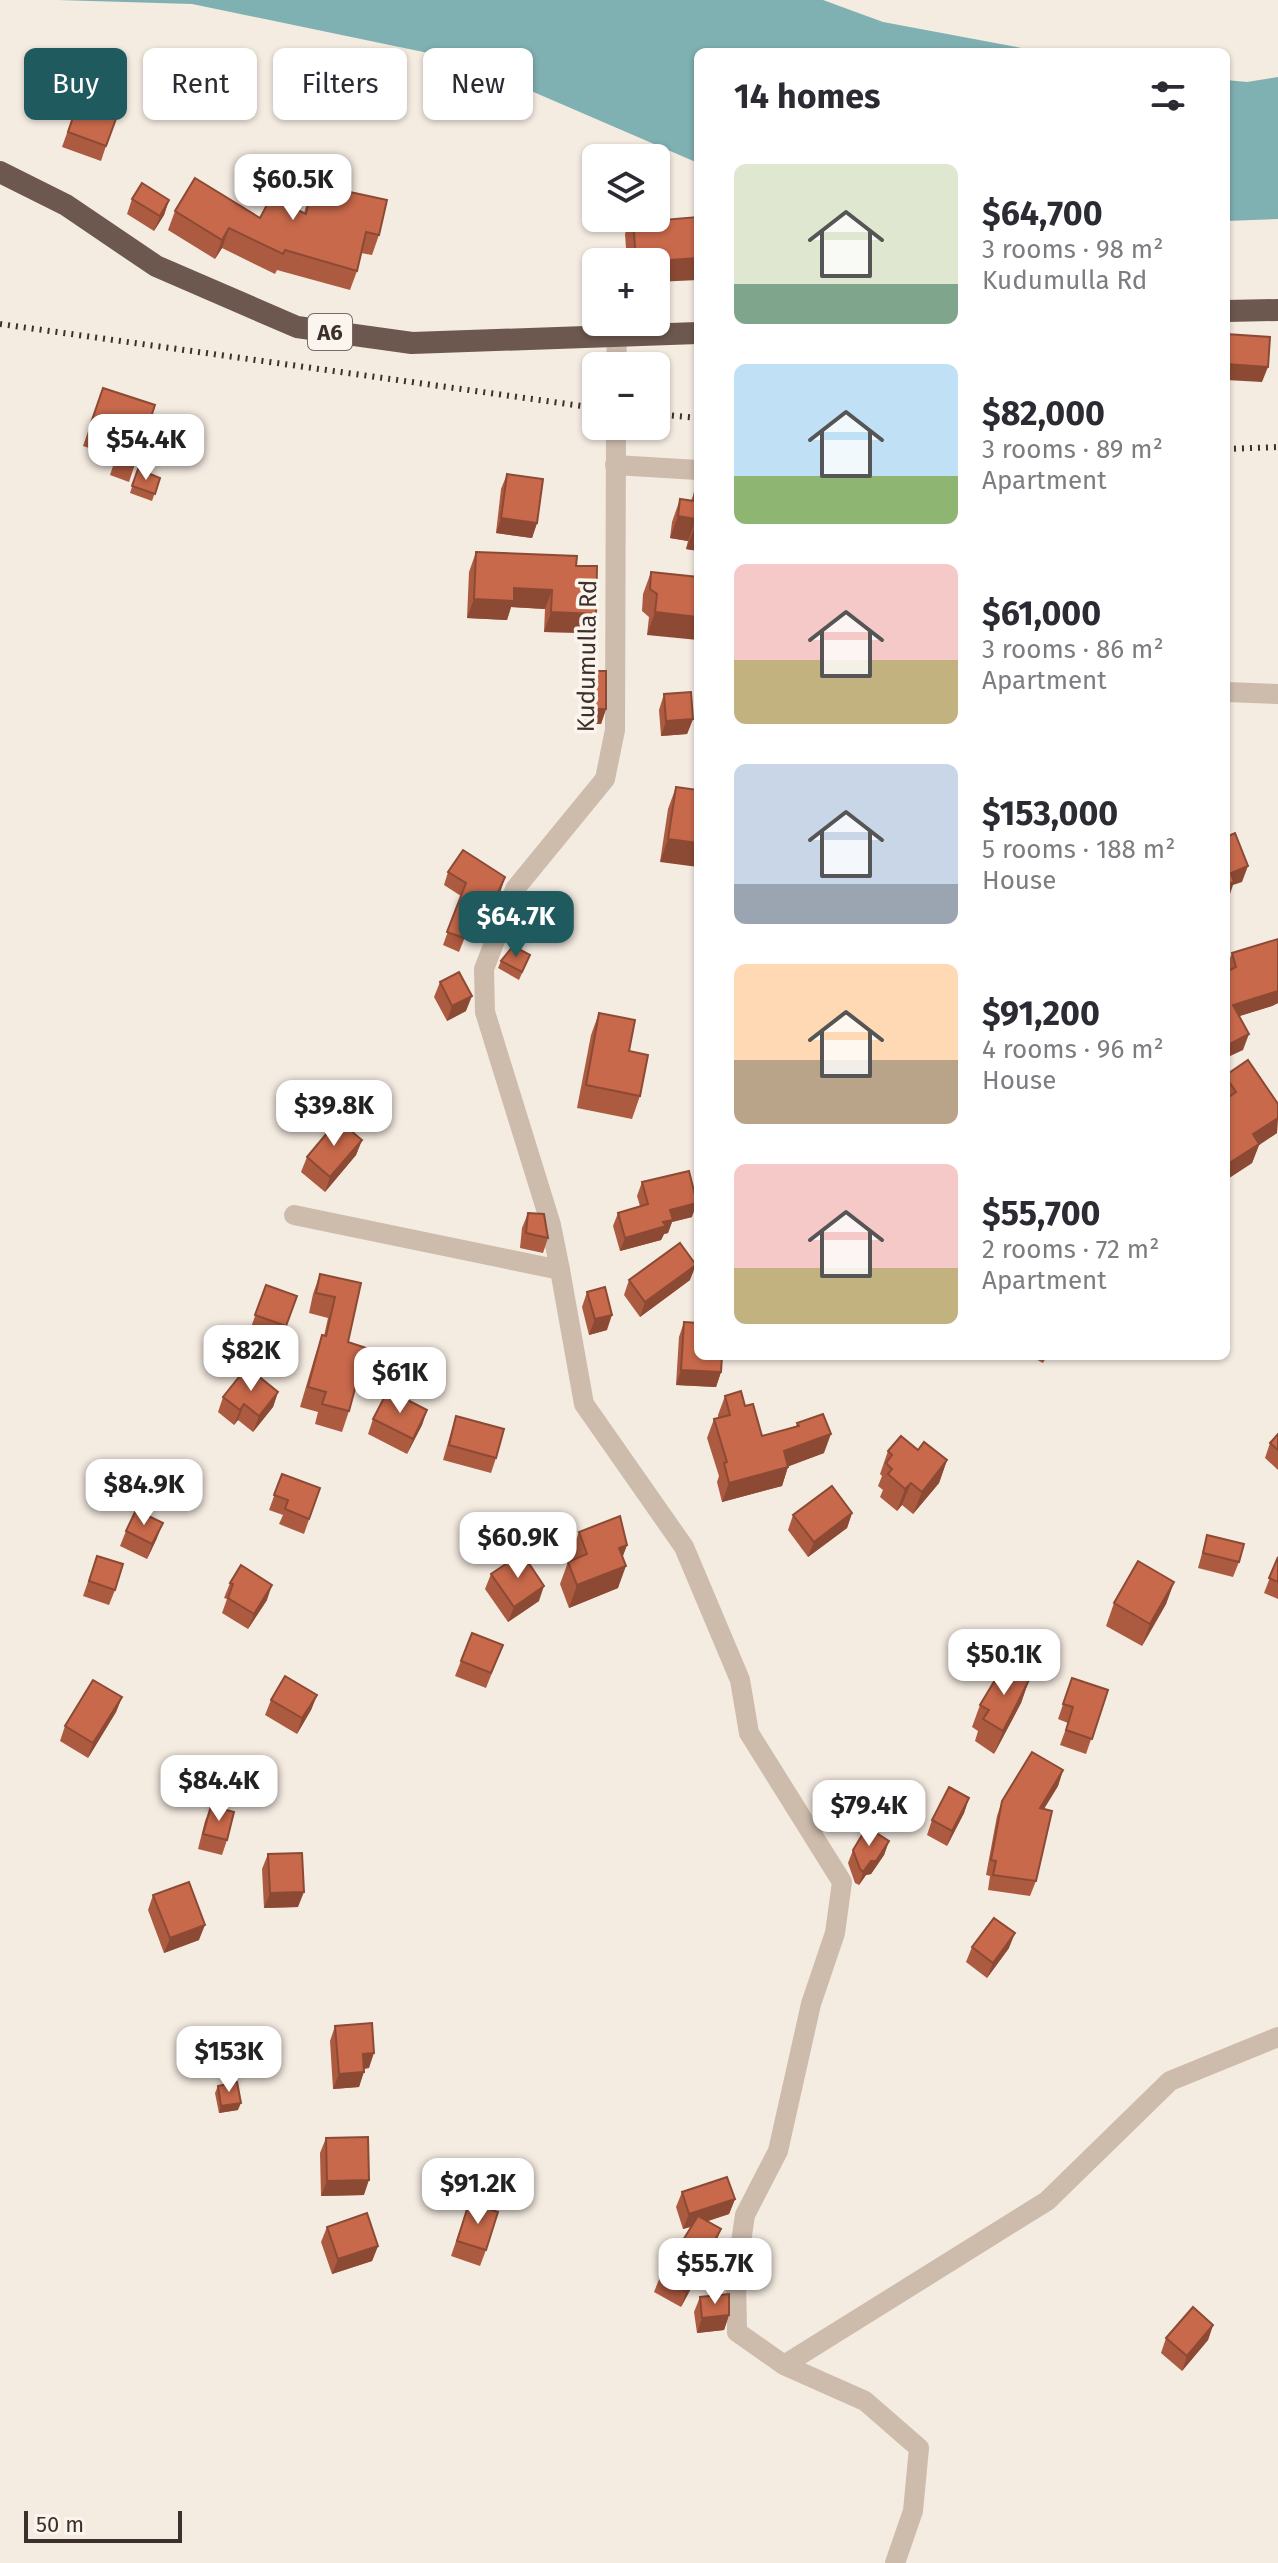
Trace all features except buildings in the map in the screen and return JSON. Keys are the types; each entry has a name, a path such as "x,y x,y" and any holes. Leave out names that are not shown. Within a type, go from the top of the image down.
{"highway":[{"name":"A6","path":"0,172 66,205 156,266 297,327 412,343 617,339 694,333"},
{"path":"1230,311 1278,310"}],"street":[{"path":"617,339 617,352"},
{"name":"Kudumulla Rd","path":"616,440 615,730 605,779 515,889 484,969 485,1012 551,1225 584,1404 684,1547 740,1680 749,1733 842,1882 835,1933 811,2004 778,2151 745,2215 736,2276 737,2332 784,2365"},
{"path":"615,465 694,470"},
{"path":"1230,692 1278,694"},
{"path":"294,1215 560,1270"},
{"path":"784,2365 1047,2201 1170,2081 1278,2037"},
{"path":"784,2365 865,2401 919,2448 913,2511 895,2563"}],"water":[{"path":"58,0 823,0 883,22 1022,48 694,48 694,161 670,151 670,144 654,144 533,92 533,48 423,48 423,52 192,4"},
{"path":"1278,77 1278,219 1230,221 1230,80 1247,82"}],"railway":[{"path":"0,324 582,406"},
{"path":"670,415 694,418"},
{"path":"1230,449 1278,447"}]}
